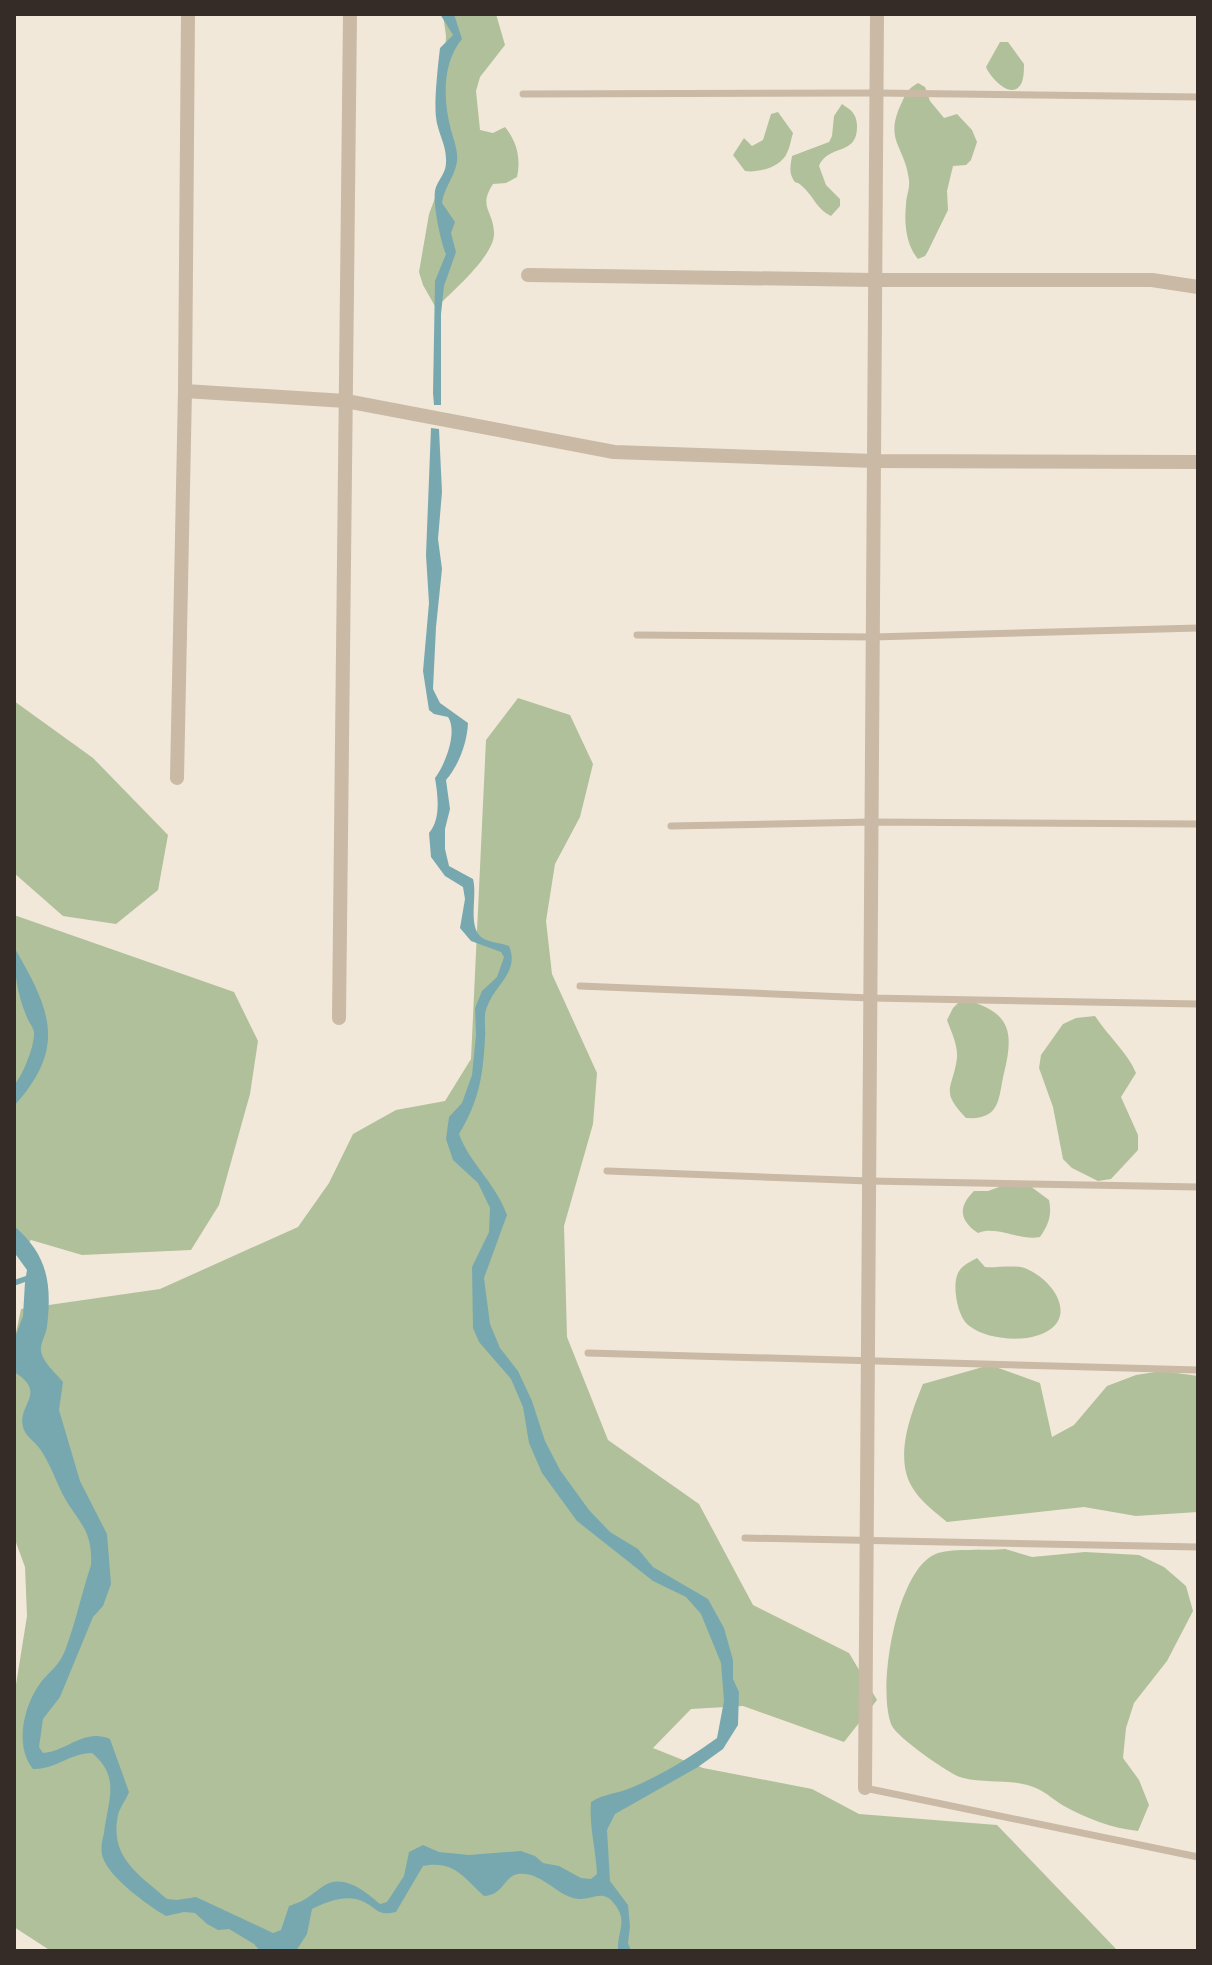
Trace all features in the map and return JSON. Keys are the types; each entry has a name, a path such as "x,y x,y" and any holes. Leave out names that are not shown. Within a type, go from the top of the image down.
{"street":[{"path":"177,778 185,391 188,14"},
{"path":"339,1018 350,14"},
{"path":"865,1788 877,14"},
{"path":"528,275 1152,280 1198,287"},
{"path":"185,391 346,401 614,452 874,461 1198,462"}],"lane":[{"path":"523,94 876,93 1198,97"},
{"path":"637,635 873,637 1198,628"},
{"path":"671,826 871,822 1198,824"},
{"path":"580,986 870,998 1198,1004"},
{"path":"607,1171 869,1181 1198,1187"},
{"path":"588,1353 1198,1370"},
{"path":"745,1538 1198,1547"},
{"path":"865,1788 1198,1857"}],"green space":[{"path":"443,14 496,14 505,45 480,77 476,91 480,130 493,133 505,127 515,144 518,163 517,177 506,183 493,184 489,192 486,203 494,232 488,251 436,308 419,272 429,214 449,161 443,106 446,36"},
{"path":"1000,42 1008,42 1024,64 1023,79 1017,89 1001,86 986,67"},
{"path":"918,83 925,87 930,101 944,118 957,114 972,130 977,142 966,165 953,166 947,191 948,210 925,256 918,259 907,234 905,212 909,180 895,126 905,96"},
{"path":"842,104 856,118 857,125 853,142 829,154 819,166 826,185 840,199 840,206 831,216 794,181 790,166 792,156 829,142 834,116"},
{"path":"778,112 793,133 787,153 780,162 769,168 745,171 733,155 744,138 752,146 763,140 771,114"},
{"path":"518,698 570,715 593,764 580,817 555,864 546,921 552,974 597,1073 593,1124 564,1226 567,1337 608,1440 699,1504 753,1605 849,1653 877,1700 844,1742 743,1706 691,1709 653,1748 703,1768 812,1789 859,1814 997,1825 1118,1951 51,1951 14,1927 14,1697 27,1616 25,1567 14,1537 14,1342 21,1309 160,1289 298,1227 329,1183 353,1134 396,1110 445,1101 471,1059 486,740"},
{"path":"14,701 93,758 168,835 158,890 116,924 63,916 14,873"},
{"path":"14,915 234,992 258,1041 250,1094 219,1205 191,1250 82,1255 31,1240 14,1258"},
{"path":"962,999 990,1009 1005,1024 1008,1033 1009,1045 999,1099 992,1111 977,1118 966,1118 950,1095 957,1053 947,1020"},
{"path":"1095,1016 1136,1073 1121,1097 1138,1135 1138,1150 1111,1179 1098,1181 1072,1168 1063,1159 1053,1107 1039,1068 1041,1055 1063,1024 1076,1018"},
{"path":"1013,1182 1026,1183 1049,1200 1049,1219 1040,1237 993,1231 978,1233 964,1218 965,1202 974,1191 988,1191"},
{"path":"977,1258 985,1267 1012,1266 1039,1276 1056,1294 1060,1304 1056,1324 1047,1332 1016,1339 990,1336 968,1325 958,1308 956,1278 966,1264"},
{"path":"990,1365 1040,1383 1052,1437 1074,1425 1107,1386 1136,1375 1162,1371 1198,1376 1198,1512 1136,1516 1084,1507 947,1522 912,1487 904,1462 906,1435 923,1384"},
{"path":"1005,1549 1032,1557 1085,1552 1139,1555 1164,1567 1186,1586 1193,1611 1167,1661 1134,1703 1126,1728 1123,1758 1139,1780 1149,1805 1138,1831 1091,1819 1029,1785 960,1777 924,1754 892,1726 888,1709 888,1660 901,1604 911,1581 923,1563 938,1553"}],"water":[{"path":"440,14 454,14 462,39 451,59 446,82 447,106 457,157 442,203 455,222 451,233 456,252 444,286 441,405 434,405 435,281 446,254 435,201 436,187 446,164 437,122 436,93 440,48 453,35"},
{"path":"431,428 439,429 442,492 438,539 442,569 433,689 440,703 468,723 462,753 446,780 450,809 445,829 445,849 449,866 473,879 475,928 484,939 509,946 512,955 509,971 486,1011 479,1088 459,1134 507,1215 484,1278 490,1324 500,1348 518,1371 545,1441 560,1470 589,1510 610,1532 638,1549 653,1567 708,1599 724,1628 733,1660 733,1679 739,1692 738,1725 723,1749 698,1767 615,1814 607,1830 610,1881 628,1905 628,1943 631,1951 618,1951 620,1913 608,1897 573,1898 527,1874 513,1875 496,1892 484,1896 457,1872 443,1865 434,1865 423,1866 396,1912 380,1912 356,1899 330,1902 312,1909 307,1934 296,1951 260,1951 229,1929 218,1930 207,1924 195,1913 166,1916 113,1874 101,1849 110,1800 110,1780 101,1762 92,1753 33,1769 24,1750 23,1728 28,1707 37,1688 66,1648 91,1565 91,1552 83,1526 43,1454 24,1430 23,1413 30,1393 24,1380 14,1372 14,1340 23,1316 25,1282 14,1286 14,1280 26,1276 27,1270 14,1252 14,1226 34,1248 45,1271 49,1297 47,1327 41,1351 47,1364 63,1382 59,1410 80,1481 107,1534 111,1584 103,1606 93,1617 60,1697 43,1719 39,1747 43,1753 92,1736 110,1739 129,1792 118,1815 118,1843 129,1864 167,1899 196,1897 273,1933 281,1930 289,1906 330,1883 345,1882 380,1904 387,1902 404,1876 409,1852 423,1845 439,1852 469,1855 521,1851 543,1863 591,1879 597,1874 591,1802 655,1777 717,1738 724,1701 721,1663 701,1614 686,1597 653,1581 577,1521 542,1473 529,1443 523,1407 511,1379 479,1342 473,1328 472,1267 489,1232 490,1208 478,1183 453,1160 446,1139 449,1117 462,1103 472,1075 475,1008 482,991 497,977 504,957 501,952 471,941 460,928 465,899 463,887 445,876 431,857 429,833 438,807 435,778 446,757 452,731 448,717 429,710 423,671 429,603 426,555"},
{"path":"14,947 37,990 48,1028 42,1065 14,1106 14,1085 28,1060 34,1032 18,990"}]}
